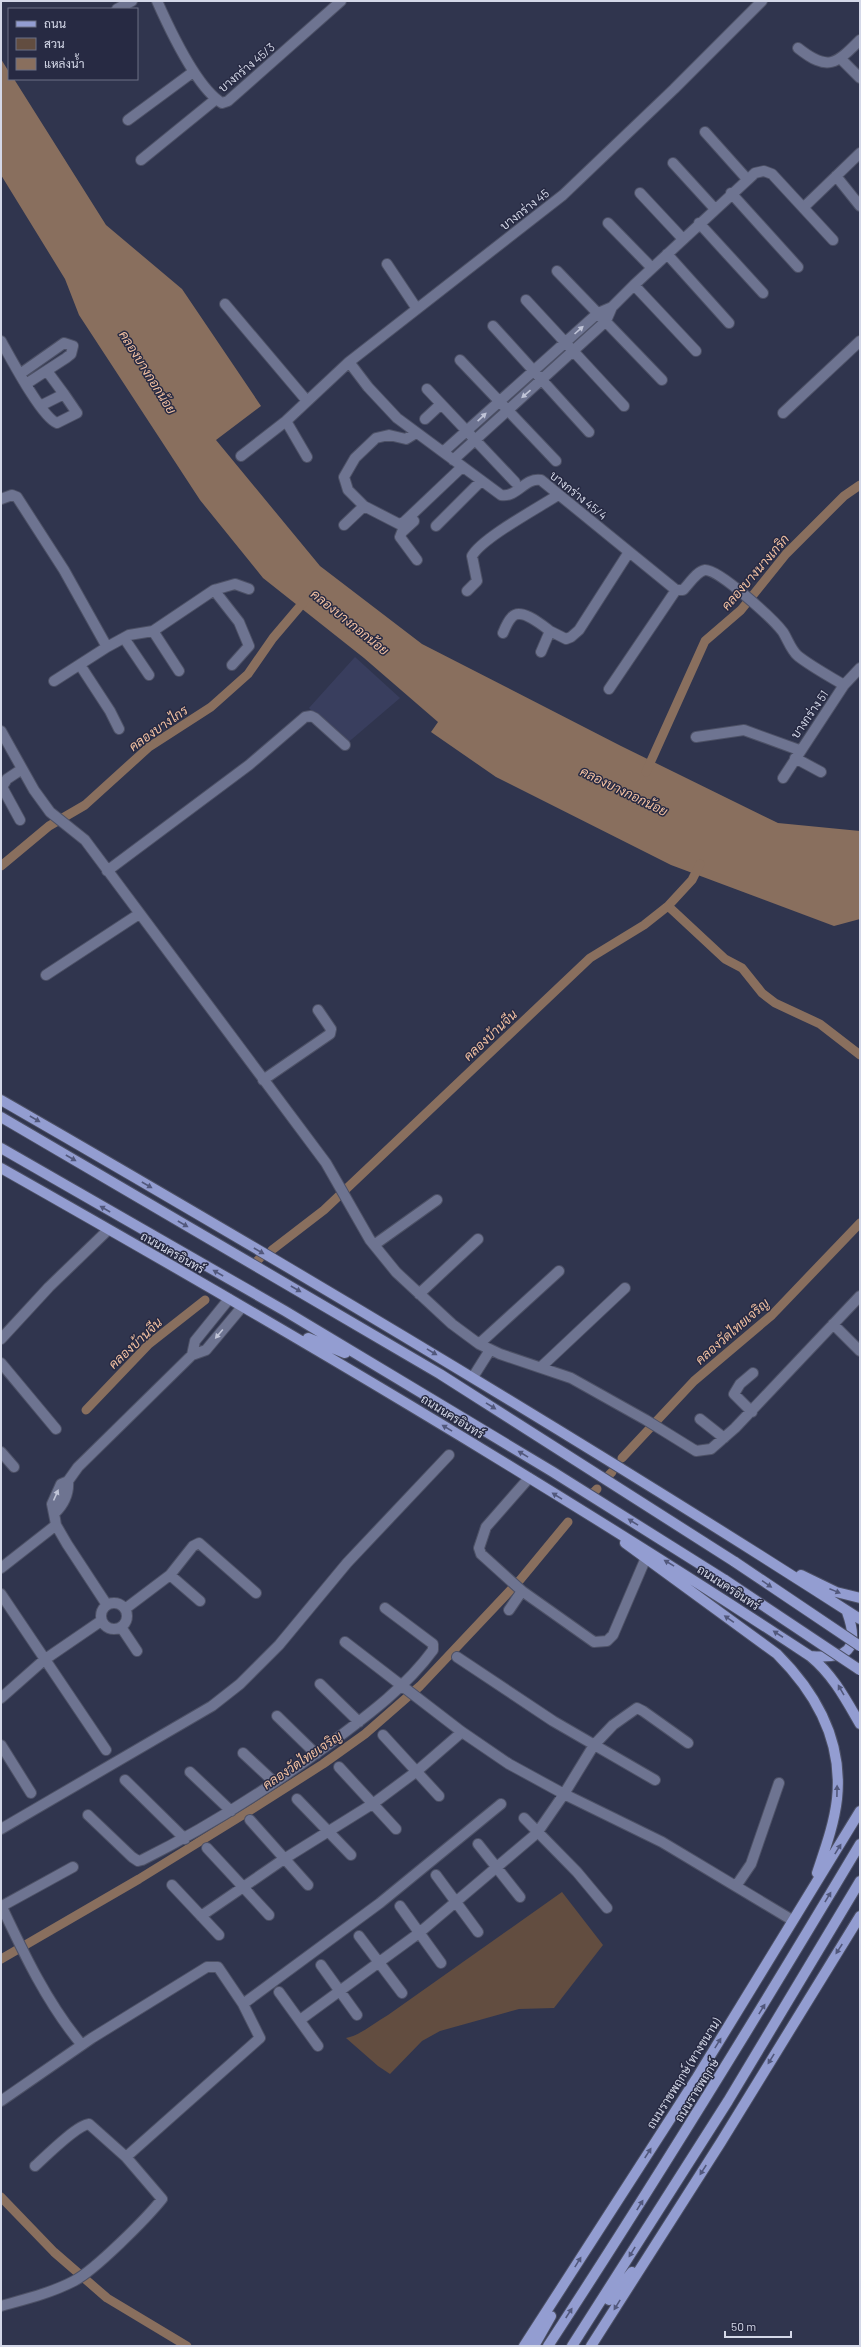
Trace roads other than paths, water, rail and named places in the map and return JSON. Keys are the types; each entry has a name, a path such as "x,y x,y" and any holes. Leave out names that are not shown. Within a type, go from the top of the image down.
{"main road":[{"path":"1,1100 473,1377 860,1619"},
{"name":"ถนนนครอินทร์","path":"1,1118 440,1374 735,1562 860,1646"},
{"name":"ถนนนครอินทร์","path":"1,1148 377,1366 553,1472 725,1580 860,1670"},
{"name":"ถนนนครอินทร์","path":"1,1168 242,1307 278,1325 683,1572 810,1656 835,1681 860,1724"},
{"path":"338,1314 411,1340"},
{"path":"278,1325 377,1366"},
{"path":"588,1515 645,1560 776,1654 797,1676 813,1698 823,1716 831,1736 837,1768 837,1799 834,1819 814,1883"},
{"path":"773,1564 836,1592 860,1598"},
{"path":"810,1656 841,1656 850,1652 856,1643 855,1627 846,1610"},
{"name":"ถนนราชพฤกษ์ (ทางขนาน)","path":"524,2346 696,2079 814,1883 848,1833 860,1811"},
{"name":"ถนนราชพฤกษ์","path":"548,2346 640,2205 765,2004 860,1844"},
{"path":"572,2346 597,2309 728,2101 860,1881"},
{"path":"591,2346 860,1916"},
{"path":"597,2309 607,2303 638,2264 645,2261"},
{"path":"534,2346 556,2306 558,2295"}],"street":[{"path":"119,8 132,1"},
{"name":"บางกร่าง 45/3","path":"158,1 193,72 216,99 222,103 228,101 342,1"},
{"name":"บางกร่าง 45","path":"242,456 286,421 349,362 563,195 674,89 762,1"},
{"path":"798,48 810,57 824,63 833,63 840,59 860,40"},
{"path":"840,59 860,78"},
{"path":"128,120 193,72"},
{"path":"140,160 216,99"},
{"path":"705,132 747,179"},
{"path":"804,207 860,153"},
{"path":"673,164 715,208"},
{"path":"453,460 574,351 606,320 612,307 634,285 715,208 755,173 764,171 772,174 833,240"},
{"path":"836,176 860,206"},
{"path":"640,193 683,239"},
{"path":"732,193 798,267"},
{"path":"608,223 652,268"},
{"path":"699,223 763,293"},
{"path":"667,254 729,323"},
{"path":"387,264 418,308"},
{"path":"557,271 606,320 662,380"},
{"path":"634,285 696,351"},
{"path":"526,300 624,406"},
{"path":"225,304 307,401"},
{"path":"443,452 598,313 612,307"},
{"path":"493,326 532,372 589,432"},
{"path":"1,341 40,406 52,422 60,422 77,413 46,371"},
{"path":"783,413 860,341"},
{"path":"20,374 64,343 73,346 71,354 26,384"},
{"path":"460,360 556,461"},
{"name":"บางกร่าง 45/4","path":"349,362 397,418 443,452 464,470 501,495 507,496 530,481 541,480 676,590"},
{"path":"427,389 474,441 515,482"},
{"path":"40,406 64,394"},
{"path":"425,419 441,404"},
{"path":"286,421 307,457"},
{"path":"416,433 406,439 390,435 376,438 348,466 344,477 346,485 364,506 399,524 404,522 464,470"},
{"path":"417,560 400,537 402,532 464,470"},
{"path":"436,526 481,481"},
{"path":"466,591 477,581 472,556 475,550 555,492"},
{"path":"1,499 12,495 17,498 64,570 107,647"},
{"path":"344,526 364,506"},
{"path":"503,633 511,617 516,614 522,614 566,639 572,637 629,552"},
{"path":"609,689 676,590 683,590 700,572 704,570 715,573 753,602 783,632 797,655 844,685"},
{"path":"54,681 107,647 124,638 153,631 214,590 235,584 249,589"},
{"path":"214,590 238,622 249,646 232,666"},
{"path":"153,631 179,671"},
{"path":"541,652 550,631"},
{"path":"124,638 150,675"},
{"path":"80,665 113,715 119,729"},
{"name":"บางกร่าง 51","path":"783,778 797,754 844,685 860,668"},
{"path":"107,871 249,765 306,717 311,716 315,718 345,745"},
{"path":"696,737 744,730 797,754 821,772"},
{"path":"1,731 22,769 50,812 78,834 326,1163 344,1198 374,1245 396,1272 419,1294 452,1324 479,1344 490,1350 571,1378 646,1420 696,1451 704,1452 711,1449 752,1412 860,1296"},
{"path":"20,820 2,787 7,779 22,769"},
{"path":"46,976 139,914"},
{"path":"263,1080 330,1034 331,1029 318,1010"},
{"path":"374,1245 437,1200"},
{"path":"1,1339 6,1330 108,1230"},
{"path":"419,1294 478,1239"},
{"path":"479,1344 559,1271"},
{"path":"541,1367 625,1288"},
{"path":"192,1355 195,1340 229,1299"},
{"path":"107,1605 56,1525 55,1513 62,1507 69,1489 68,1481 78,1467 192,1355 206,1350 242,1307"},
{"path":"833,1324 860,1351"},
{"path":"1,1346 6,1330"},
{"path":"473,1377 490,1350"},
{"path":"1,1363 56,1429"},
{"path":"752,1412 734,1394 740,1384 753,1373"},
{"path":"700,1419 724,1438"},
{"path":"1,1452 14,1467"},
{"path":"1,1829 212,1706 240,1684 279,1646 347,1563 448,1455"},
{"path":"529,1478 486,1527 479,1548 481,1554 521,1589 594,1642 607,1641 613,1635 645,1560"},
{"path":"1,1568 56,1525"},
{"path":"124,1609 170,1575 193,1546 199,1543 256,1593"},
{"path":"170,1575 200,1601"},
{"path":"509,1610 521,1589"},
{"path":"1,1594 106,1750"},
{"path":"116,1604 124,1609 126,1619 121,1627 110,1629 101,1621 101,1612 107,1605 116,1604"},
{"path":"88,1815 138,1861 185,1839 231,1811 316,1754 404,1687 433,1650 433,1644 385,1608"},
{"path":"1,1698 44,1660 101,1621"},
{"path":"121,1627 137,1651"},
{"path":"345,1642 462,1732 509,1764 564,1794 662,1842 792,1920"},
{"path":"457,1657 489,1680 654,1780"},
{"path":"320,1684 359,1722"},
{"path":"300,2020 419,1933 537,1833 564,1794 594,1745 613,1724 637,1708 688,1743"},
{"path":"278,1716 316,1754"},
{"path":"201,1916 284,1859 374,1804 418,1772 462,1732"},
{"path":"383,1735 439,1796"},
{"path":"1,1745 32,1793"},
{"path":"243,1753 274,1782"},
{"path":"339,1767 396,1829"},
{"path":"190,1772 231,1811"},
{"path":"125,1780 185,1839"},
{"path":"736,1886 751,1864 779,1783"},
{"path":"297,1799 351,1855"},
{"path":"243,2004 380,1902 501,1804"},
{"path":"524,1818 537,1833 577,1872 607,1908"},
{"path":"250,1820 308,1885"},
{"path":"478,1844 494,1868 520,1897"},
{"path":"207,1848 269,1915"},
{"path":"73,1866 1,1905 18,1944 58,2014 82,2045"},
{"path":"436,1876 478,1932"},
{"path":"172,1885 219,1935"},
{"path":"400,1906 441,1963"},
{"path":"359,1936 402,1993"},
{"path":"321,1965 341,1990 357,2015"},
{"path":"1,2101 82,2045 200,1971 214,1966 218,1967 243,2004 259,2034 258,2040 126,2157"},
{"path":"279,1992 318,2046"},
{"path":"1,2306 56,2290 76,2280 92,2268 162,2199 126,2157 93,2126 85,2124 35,2166"}],"water":[{"name":"คลองบางกอกน้อย","path":"1,59 8,70 8,80 15,80 106,225 182,289 261,406 216,440 320,566 422,644 621,746 778,823 860,831 860,919 834,926 671,865 496,777 431,732 438,722 364,658 263,578 200,500 79,315 65,279 1,175"}],"waterway":[{"name":"คลองบางนางเกริก","path":"646,772 705,641 741,610 786,554 844,496 860,485"},
{"name":"คลองบางไกร","path":"1,866 49,826 85,805 149,747 211,707 248,674 273,638 307,598"},
{"name":"คลองบ้านจีน","path":"272,1250 324,1210 590,958 644,925 668,906 692,880 700,864"},
{"path":"668,906 725,959 742,968 762,993 775,1003 820,1024 860,1055"},
{"name":"คลองวัดไทยเจริญ","path":"622,1458 694,1381 772,1315 860,1223"},
{"name":"คลองบ้านจีน","path":"257,1261 260,1258"},
{"name":"คลองบ้านจีน","path":"86,1410 149,1344 205,1300"},
{"name":"คลองวัดไทยเจริญ","path":"609,1475 612,1472"},
{"name":"คลองวัดไทยเจริญ","path":"594,1492 597,1489"},
{"name":"คลองวัดไทยเจริญ","path":"1,1959 139,1879 254,1808 323,1764 365,1734 420,1686 520,1580 568,1522"},
{"path":"1,2197 54,2252 107,2298 187,2346"}]}
